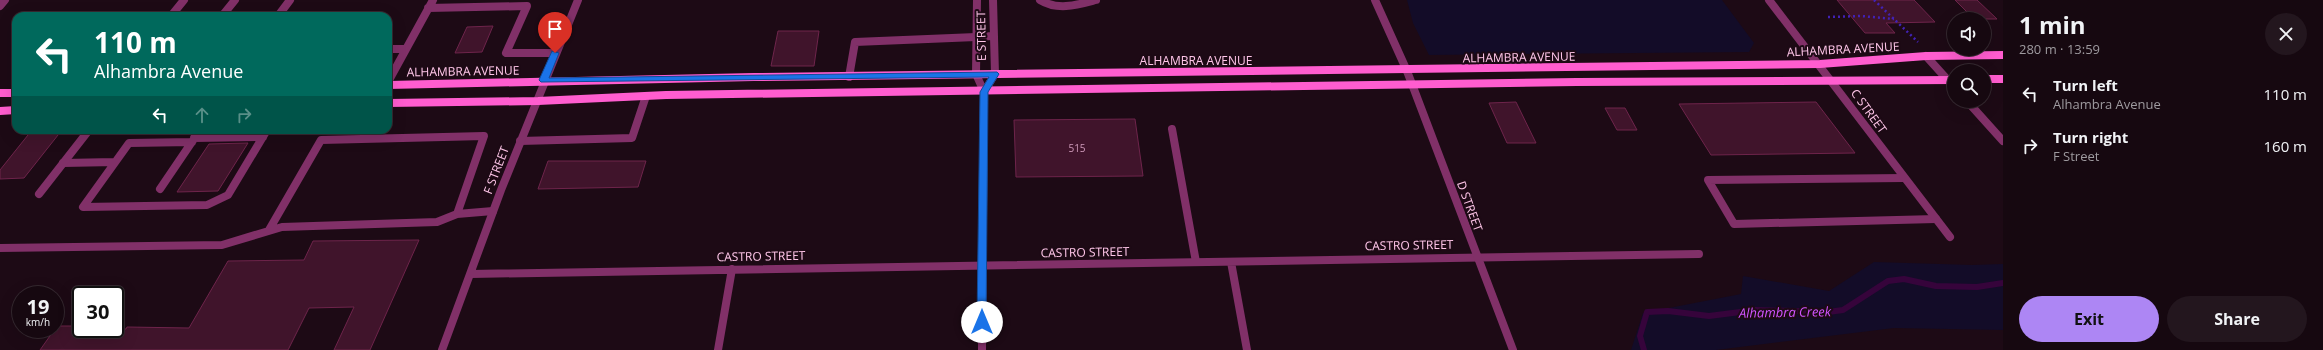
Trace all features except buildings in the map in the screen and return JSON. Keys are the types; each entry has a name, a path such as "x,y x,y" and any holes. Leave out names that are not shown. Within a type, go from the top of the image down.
{"main road":[{"name":"ALHAMBRA AVENUE","path":"392,83 1820,64 1929,56 2003,55"},
{"path":"1991,79 2003,79"},
{"path":"392,103 538,101 646,96 1614,82 1833,82 1947,80"},
{"path":"0,93 12,93"},
{"path":"0,111 12,110"}],"street":[{"path":"0,6 5,0"},
{"path":"174,12 184,0"},
{"path":"225,12 235,0"},
{"path":"281,12 290,0"},
{"path":"392,75 433,0"},
{"name":"F STREET","path":"442,350 520,141 538,101 544,80 578,0"},
{"name":"E STREET","path":"977,0 976,74 984,92 982,350"},
{"name":"E STREET","path":"984,92 994,74 993,0"},
{"path":"1040,0 1045,4 1071,6 1096,0"},
{"name":"D STREET","path":"1375,0 1407,70 1476,257 1513,350"},
{"name":"C STREET","path":"1769,0 1820,64 1904,178 1950,237"},
{"path":"428,8 529,3 506,53 555,53"},
{"path":"849,77 855,42 993,36"},
{"path":"392,49 406,49"},
{"path":"1929,56 1947,76"},
{"path":"520,141 632,138 646,96"},
{"path":"1973,108 2003,141"},
{"path":"1172,130 1196,262"},
{"path":"39,194 85,134"},
{"path":"160,189 197,134"},
{"path":"255,134 193,140 129,143 83,207 207,205 228,195 264,134"},
{"path":"269,230 321,140 484,136 457,214"},
{"path":"63,163 115,162"},
{"path":"1904,178 1708,180 1734,224 1936,219"},
{"path":"0,248 222,245 282,227 437,222 457,214 494,211"},
{"name":"CASTRO STREET","path":"471,274 1699,254"},
{"path":"1231,262 1247,350"},
{"path":"718,350 732,269"}],"path":[{"path":"1874,0 1895,19 1929,56"},
{"path":"1828,17 1861,16 1895,19"}],"shaded area":[{"path":"1407,0 1722,0 1754,43 1749,52 1429,55 1413,23"},
{"path":"1874,262 1972,265 2003,264 2003,330 1894,328 1716,350 1631,350 1643,313 1741,294 1743,276 1829,291"}],"waterway":[{"name":"Alhambra Creek","path":"1644,350 1640,336 1647,312 1668,311 1709,316 1756,310 1828,312 1843,310 1888,281 1904,279 1936,286 1977,287 2003,283"}],"route":[{"path":"555,53 544,80 994,74 984,92 982,322"}]}
